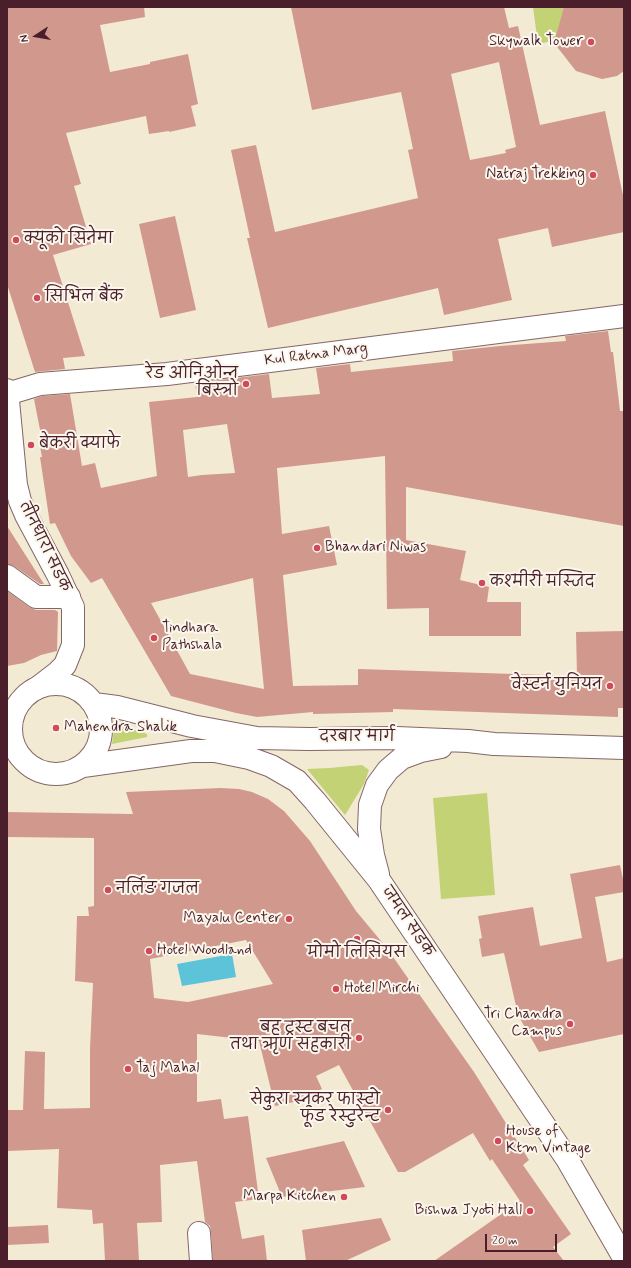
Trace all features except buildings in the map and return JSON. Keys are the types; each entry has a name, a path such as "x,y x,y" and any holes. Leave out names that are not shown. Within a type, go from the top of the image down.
{"main road":[{"name":"Kul Ratna Marg","path":"7,393 40,384 166,374 624,316"},
{"name":"तीनधारा सडक","path":"7,393 16,485 20,501 71,602"},
{"path":"7,576 36,598 71,602 73,645 65,665 40,686 14,701 11,739 17,752 17,761 48,774 72,772 82,766 92,756 99,744 101,730 100,717 94,704 86,695 76,688 64,684 52,683 40,686"},
{"name":"दरबार मार्ग","path":"94,704 117,707 192,726 257,738 397,738 468,741 494,744 624,748"},
{"path":"379,880 372,855 369,829 370,805 377,785 388,770 402,758 421,751 468,741"},
{"name":"जमल सडक","path":"82,766 191,751 215,751 248,758 271,766 297,781 316,801 379,880 567,1159 624,1258"},
{"path":"199,1233 201,1261"}],"green space":[{"path":"533,7 624,7 624,25 538,44"},
{"path":"115,723 147,734 147,737 112,744"},
{"path":"362,765 369,770 364,784 345,815 307,769 329,768"},
{"path":"487,793 495,895 441,899 433,798"}],"water":[{"path":"232,954 236,977 182,986 177,964"}],"place":[{"name":"Skywalk Tower","path":"591,42"},
{"name":"Natraj Trekking","path":"593,175"},
{"name":"क्यूको सिनेमा","path":"16,240"},
{"name":"सिभिल बैंक","path":"37,298"},
{"name":"रेड ओनिओन्न बिस्त्रो","path":"246,384"},
{"name":"बेकरी क्याफे","path":"31,445"},
{"name":"Bhandari Niwas","path":"317,548"},
{"name":"कश्मीरी मस्जिद","path":"482,583"},
{"name":"Tindhara Pathshala","path":"154,638"},
{"name":"वेस्टर्न युनियन","path":"610,686"},
{"name":"Mahendra Shalik","path":"56,728"},
{"name":"नर्लिङ गजल","path":"108,890"},
{"name":"Mayalu Center","path":"289,919"},
{"name":"मोमो लिसियस","path":"357,939"},
{"name":"Hotel Woodland","path":"149,951"},
{"name":"Hotel Mirchi","path":"336,989"},
{"name":"Tri Chandra Campus","path":"570,1024"},
{"name":"बहु ट्रस्ट बचत तथा ऋण सहकारी","path":"359,1038"},
{"name":"Taj Mahal","path":"128,1069"},
{"name":"सेकुरा स्नूकर फास्टो फूड रेस्टुरेन्ट","path":"388,1110"},
{"name":"House of Ktm Vintage","path":"498,1141"},
{"name":"Marpa Kitchen","path":"344,1197"},
{"name":"Bishwa Jyoti Hall","path":"530,1211"}]}
